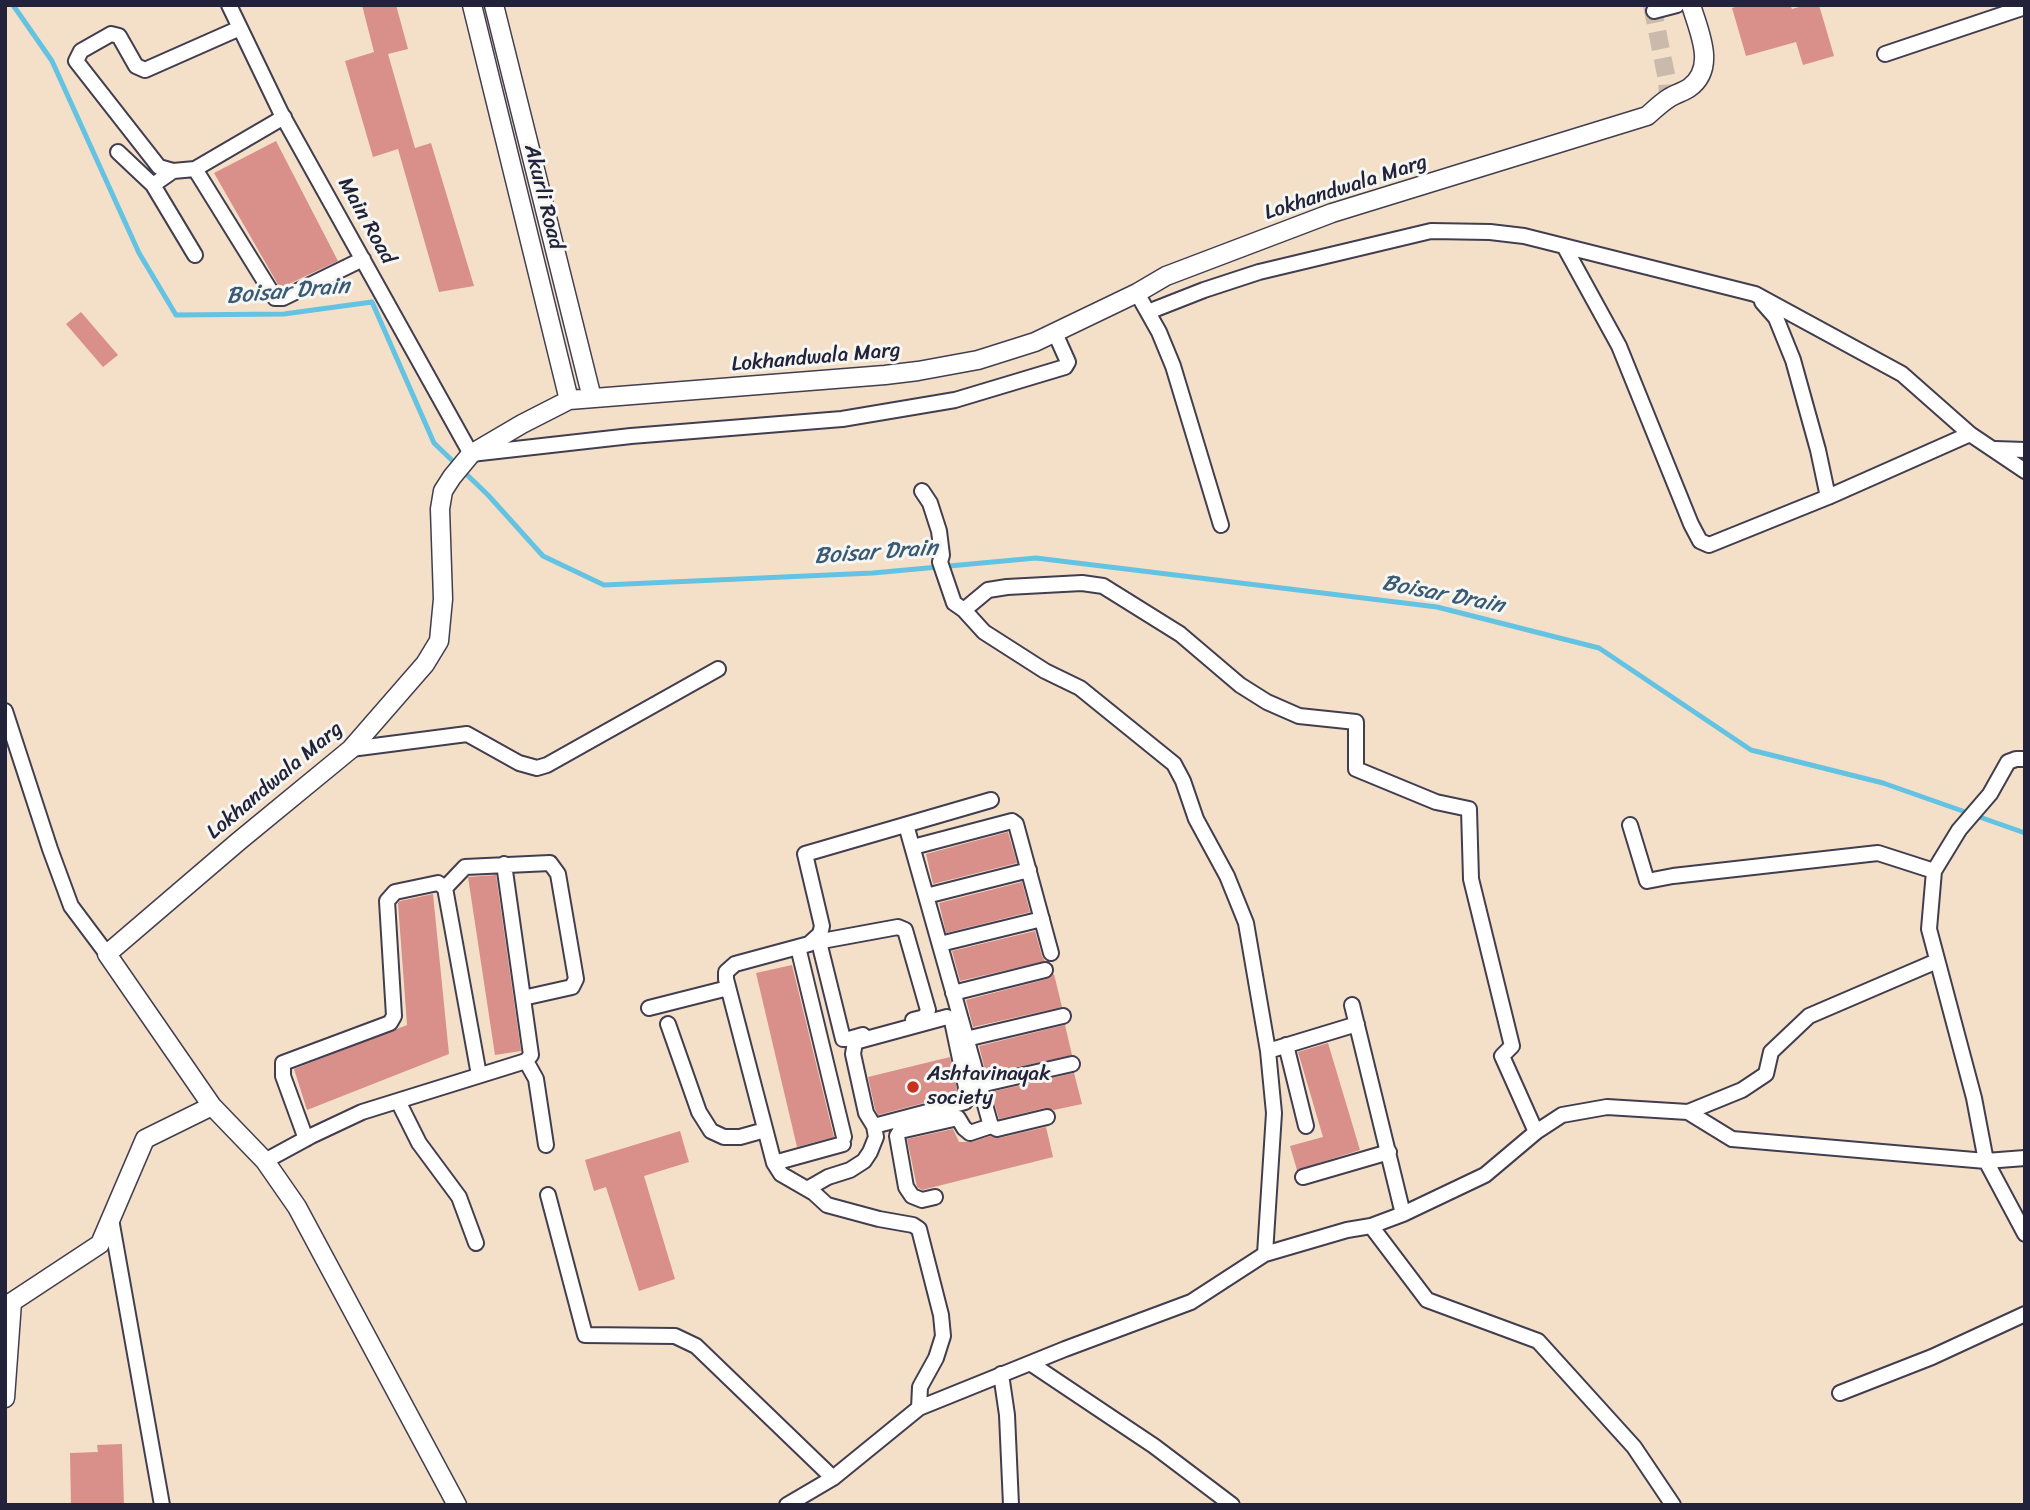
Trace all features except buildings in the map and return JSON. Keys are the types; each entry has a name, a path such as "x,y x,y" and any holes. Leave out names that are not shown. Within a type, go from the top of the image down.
{"street":[{"name":"Main Road","path":"229,5 284,117 470,456"},
{"name":"Akurli Road","path":"472,5 569,400"},
{"name":"Akurli Road","path":"494,5 592,398"},
{"path":"1654,11 1677,5"},
{"name":"Lokhandwala Marg","path":"107,954 351,749 425,664 439,641 443,599 440,509 443,491 470,456 522,424 569,400 918,371 978,360 1035,342 1166,276 1332,213 1647,116 1668,99 1687,90 1700,78 1704,67 1704,49 1691,5"},
{"path":"1885,54 2025,7"},
{"path":"240,28 145,70 136,66 119,36 110,34 81,51 76,61 159,167 173,171 195,169 284,117"},
{"path":"118,152 153,185 195,255"},
{"path":"195,169 275,298 283,298 363,259"},
{"path":"153,185 173,171"},
{"path":"1148,312 1259,272 1431,231 1490,232 1524,236 1755,294 1902,374 1970,434 2025,471"},
{"path":"1564,246 1619,346 1700,541 1709,545 1828,497 1970,434"},
{"path":"1136,293 1159,332 1173,366 1221,525"},
{"path":"1755,294 1776,318 1793,360 1828,497"},
{"path":"470,456 631,436 842,419 955,400 1065,367 1068,362 1055,333"},
{"path":"1994,449 2025,450"},
{"path":"922,491 930,503 939,531 942,555 940,562 959,606 984,632 1045,671 1080,688 1174,764 1184,781 1196,819 1227,876 1246,923 1273,1095 1265,1254"},
{"path":"959,606 988,590 1007,587 1082,583 1103,586 1180,634 1240,685 1267,702 1299,716 1356,722 1356,769 1436,802 1469,809 1471,879 1512,1046 1502,1056 1535,1132"},
{"path":"351,749 467,734 519,763 537,768 547,765 718,669"},
{"path":"5,711 71,906 212,1106 265,1161 297,1208 457,1505"},
{"path":"2025,759 2008,762 1990,794 1959,830 1934,871 1929,929 1973,1098 1986,1161 2025,1234"},
{"path":"809,944 820,934 822,926 805,854 991,800"},
{"path":"912,847 1012,821 1016,824 1051,953"},
{"path":"906,825 991,1126"},
{"path":"1630,825 1647,881 1878,853 1934,871"},
{"path":"445,888 465,867 550,863 558,874 576,979 572,987 523,998"},
{"path":"265,1161 362,1112 526,1061 531,1055 504,864"},
{"path":"926,896 1029,870"},
{"path":"306,1139 282,1076 283,1063 390,1023 394,1016 387,901 395,892 438,883 445,888 479,1075"},
{"path":"940,944 1042,919"},
{"path":"809,944 843,1039 849,1040 925,1017 928,1010 905,930 898,927 809,944 735,964 726,972 774,1164 781,1174 827,1205 913,1225 919,1229 941,1315 943,1336 936,1358 920,1387 919,1409"},
{"path":"774,1164 844,1140 809,944"},
{"path":"787,1505 833,1478 919,1409 1001,1374 1191,1301 1265,1254 1371,1226 1403,1214 1485,1175 1535,1132 1562,1115 1607,1107 1688,1112 1742,1090 1766,1074 1771,1052 1809,1016 1937,961"},
{"path":"953,993 1045,970"},
{"path":"649,1008 729,988"},
{"path":"1352,1004 1403,1214"},
{"path":"966,1039 1063,1016"},
{"path":"807,1189 864,1161 876,1137 874,1126 866,1113 853,1054 855,1042 947,1017 952,1021 968,1097 965,1102 874,1126"},
{"path":"668,1024 699,1112 711,1131 724,1137 740,1137 765,1130"},
{"path":"1268,1051 1357,1024"},
{"path":"1286,1045 1306,1126"},
{"path":"526,1061 536,1079 546,1145"},
{"path":"980,1085 1072,1064"},
{"path":"1273,1095 1296,1088"},
{"path":"398,1101 419,1143 458,1197 476,1242"},
{"path":"5,1398 12,1302 100,1244 145,1139 212,1106"},
{"path":"1688,1112 1732,1139 1986,1161 2025,1158"},
{"path":"873,1144 897,1136 900,1131 958,1118 964,1129 970,1133 991,1126 997,1129 1047,1117"},
{"path":"897,1136 905,1187 912,1196 922,1200 935,1196"},
{"path":"1303,1177 1388,1152"},
{"path":"548,1195 585,1335 675,1336 696,1346 833,1478"},
{"path":"111,1219 162,1505"},
{"path":"1371,1226 1427,1300 1538,1341 1634,1447 1674,1505"},
{"path":"1840,1393 1932,1357 2025,1314"},
{"path":"1030,1363 1154,1446 1232,1505"},
{"path":"1001,1374 1007,1415 1011,1505"}],"waterway":[{"name":"Boisar Drain","path":"13,5 52,61 139,253 176,315 284,314 372,302 434,443 488,495 543,556 604,585 873,573 1036,558 1437,607 1599,648 1751,750 1883,783 2025,833"}],"tunnel":[{"path":"1652,5 1667,80 1668,99"}],"place":[{"name":"Ashtavinayak society","path":"913,1087"}]}
